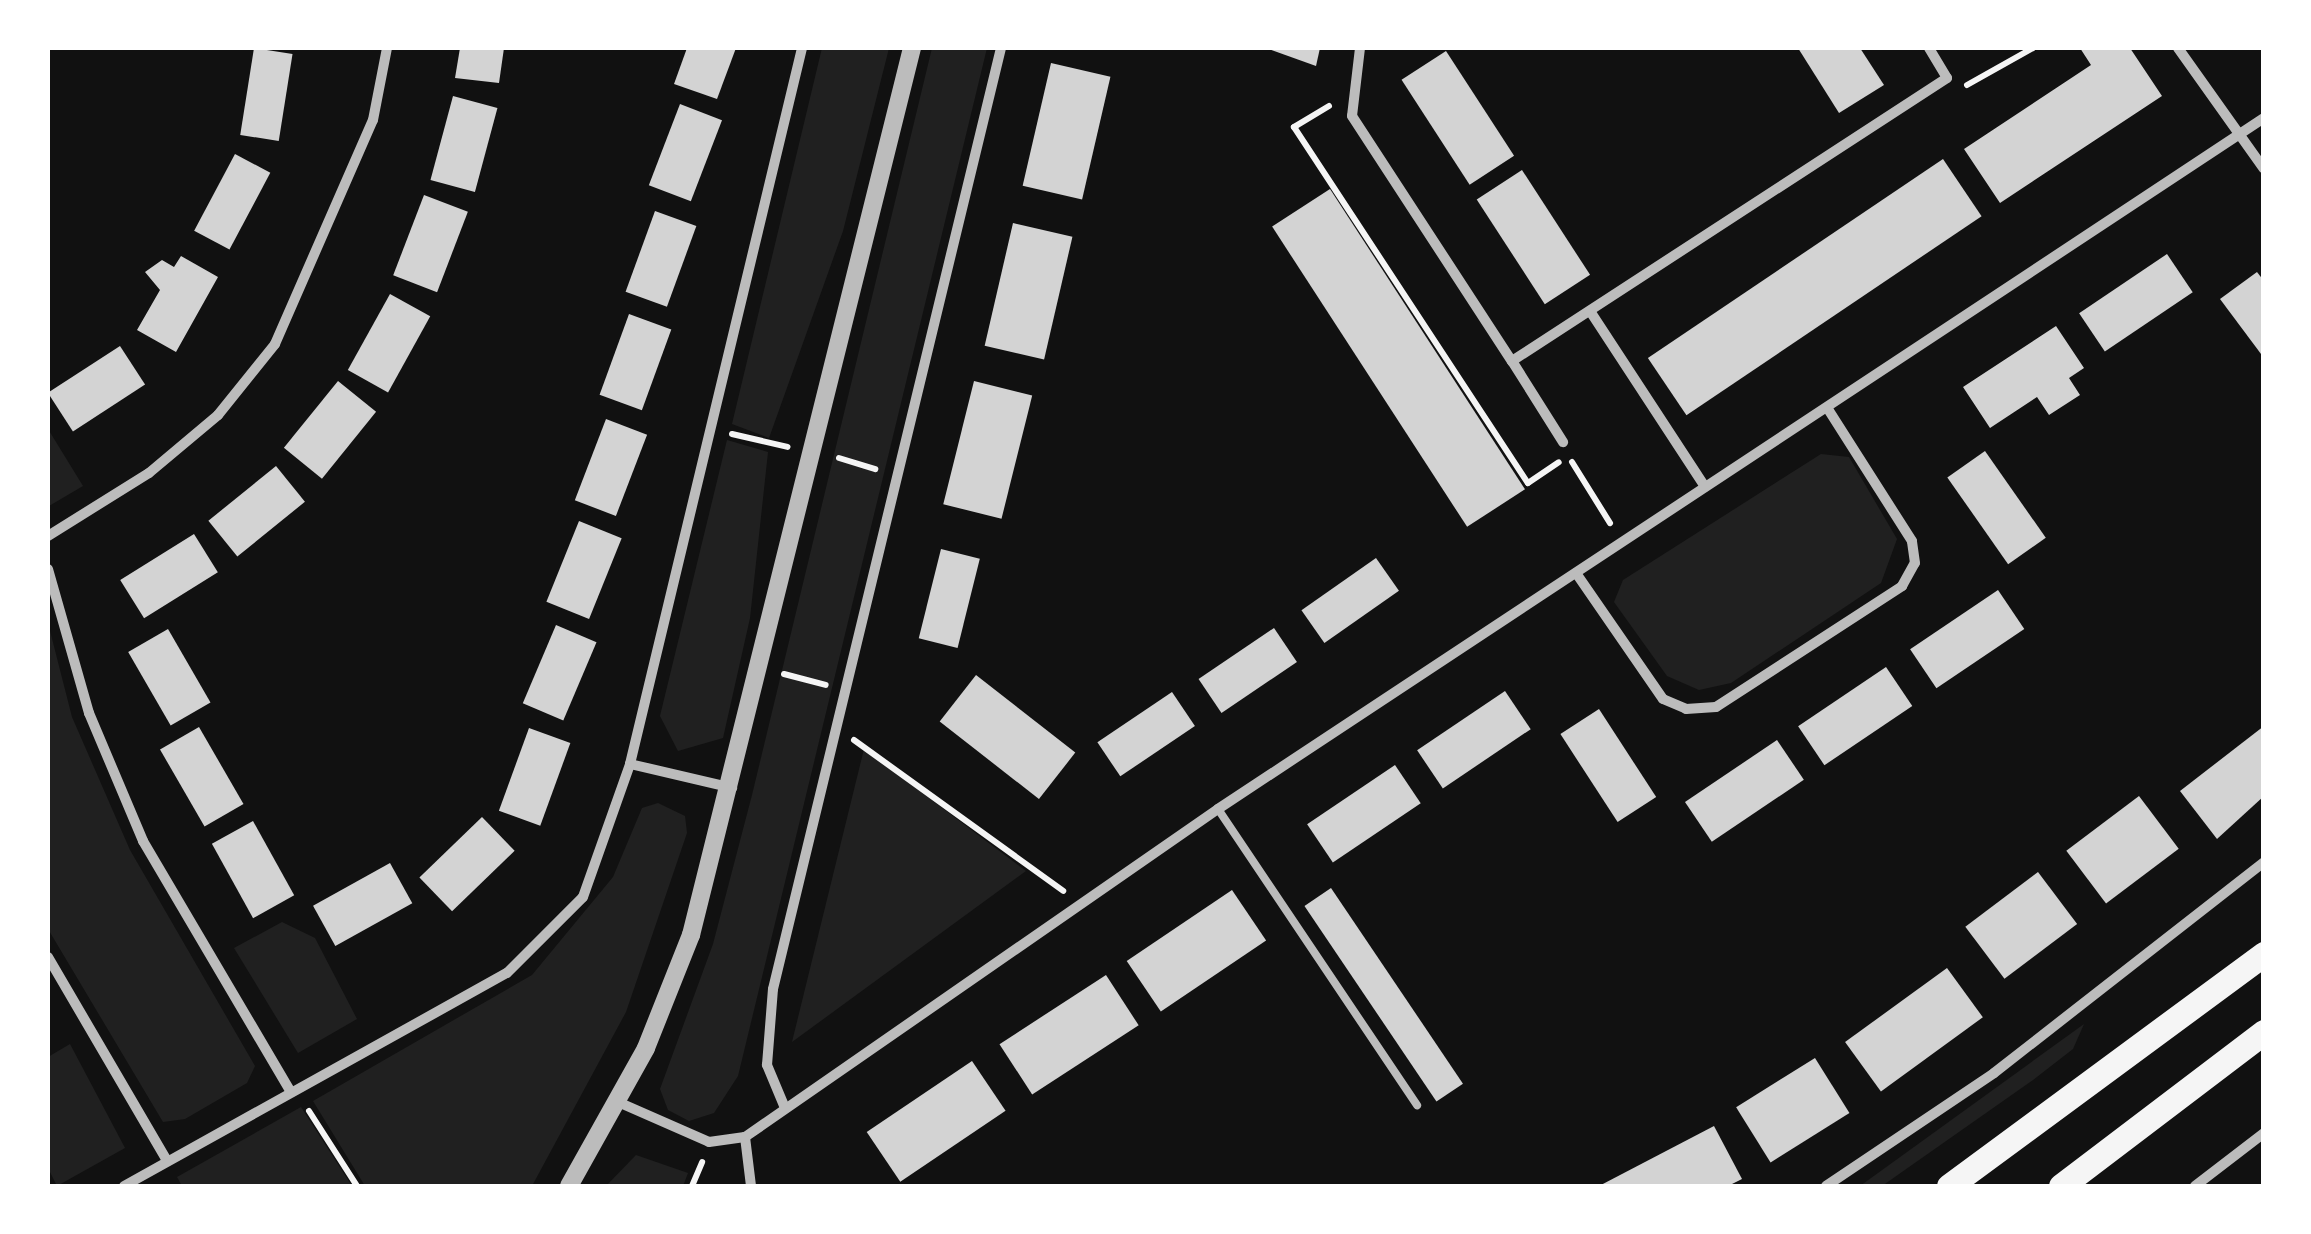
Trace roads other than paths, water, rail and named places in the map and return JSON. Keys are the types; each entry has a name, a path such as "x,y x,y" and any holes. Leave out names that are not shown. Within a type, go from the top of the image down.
{"main road":[{"path":"1949,1186 2264,954"},
{"path":"2061,1186 2264,1032"}],"street":[{"path":"48,536 149,473 218,416 275,344 366,137 387,48"},
{"path":"124,1186 507,973 560,926 583,898 630,764 802,48"},
{"path":"568,1186 618,1102 691,935 733,788 912,48"},
{"path":"785,1108 767,1065 773,989 1001,48"},
{"path":"1360,48 1349,94 1352,116 1563,442"},
{"path":"1512,361 1947,78 1928,48"},
{"path":"2178,48 2264,169"},
{"path":"618,1102 710,1142 745,1137 1218,809 2264,118"},
{"path":"1590,311 1705,488"},
{"path":"1576,573 1664,699 1686,709 1716,706 1902,586 1915,563 1912,541 1828,408"},
{"path":"48,569 89,713 144,842 291,1092"},
{"path":"630,764 733,788"},
{"path":"1826,1186 1994,1074 2264,862"},
{"path":"48,958 168,1161"},
{"path":"2195,1186 2264,1133"},
{"path":"745,1137 751,1186"}],"lane":[{"path":"1218,809 1416,1105"}]}
